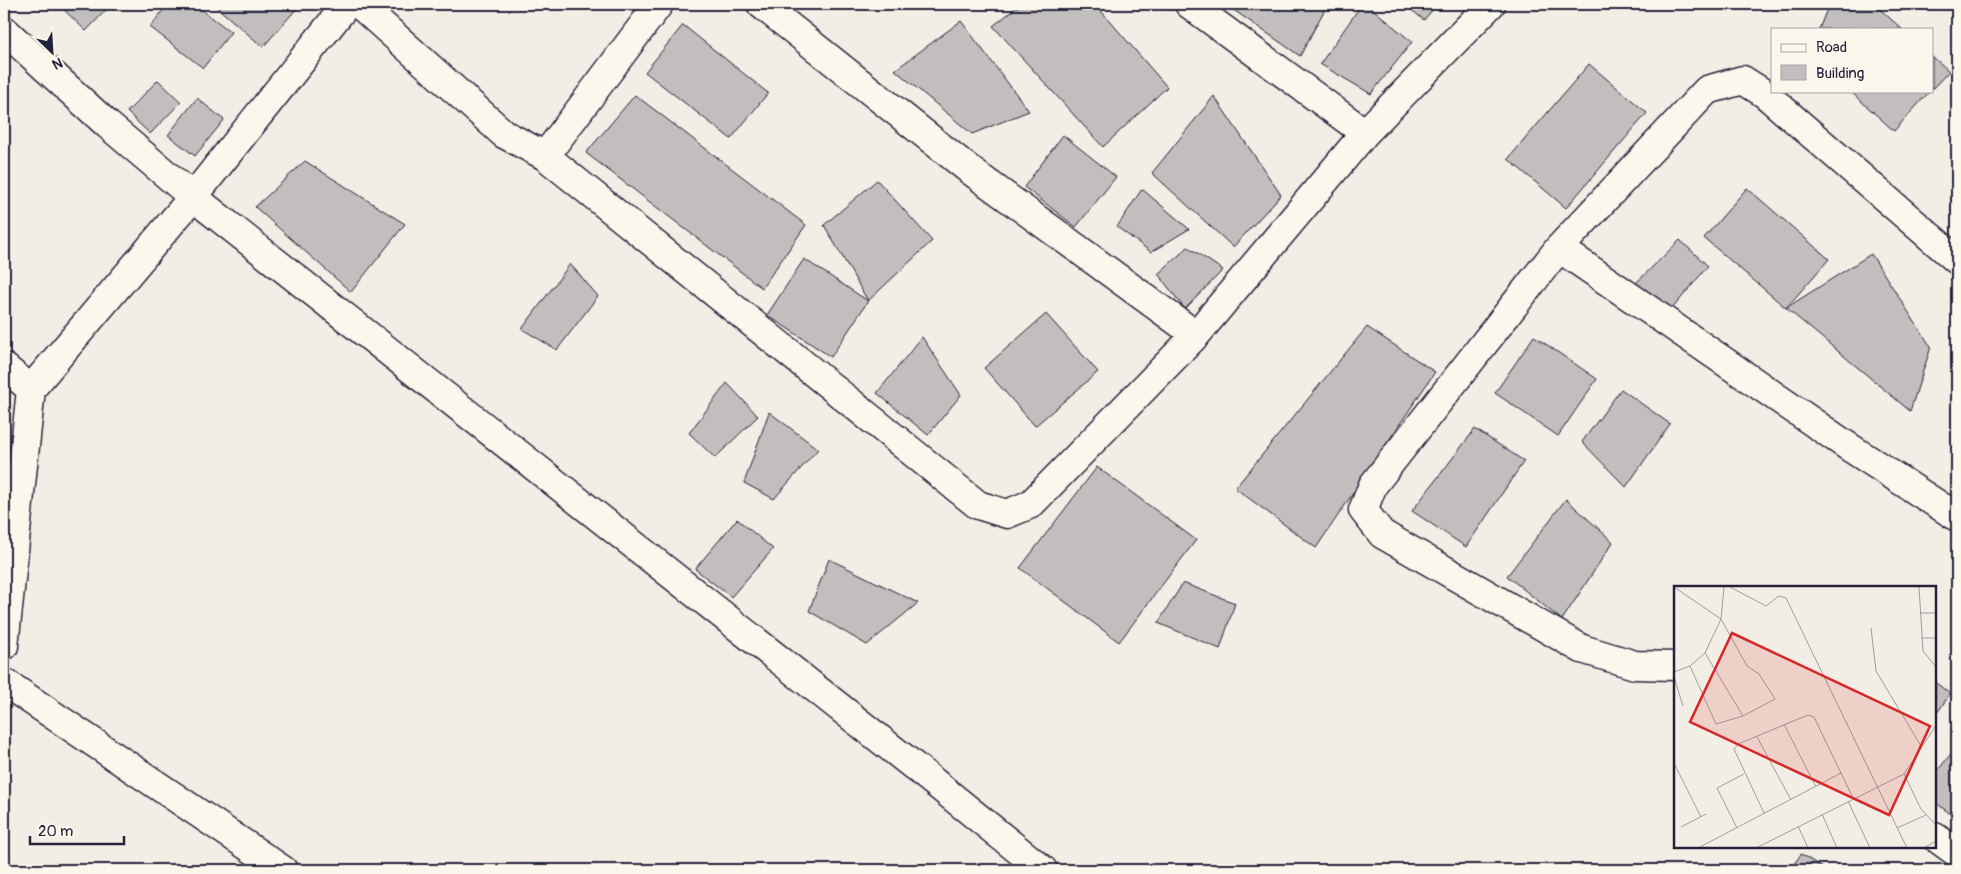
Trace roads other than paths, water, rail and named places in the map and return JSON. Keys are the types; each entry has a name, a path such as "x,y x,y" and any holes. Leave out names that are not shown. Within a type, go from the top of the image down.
{"street":[{"path":"4,646 30,389 193,197 347,4"},
{"path":"359,4 504,134 545,156 978,505 1007,514 1031,504 1196,336 1365,134 1491,4"},
{"path":"545,156 659,4"},
{"path":"761,4 971,171 1196,336"},
{"path":"1189,4 1365,134"},
{"path":"4,30 108,125 193,197 1043,870"},
{"path":"1674,666 1635,665 1582,649 1382,534 1363,510 1372,485 1559,248 1706,90 1744,80 1765,94 1957,260"},
{"path":"1559,248 1846,445 1957,517"},
{"path":"4,367 30,389"},
{"path":"4,682 284,870"},
{"path":"1936,838 1957,853"}]}
